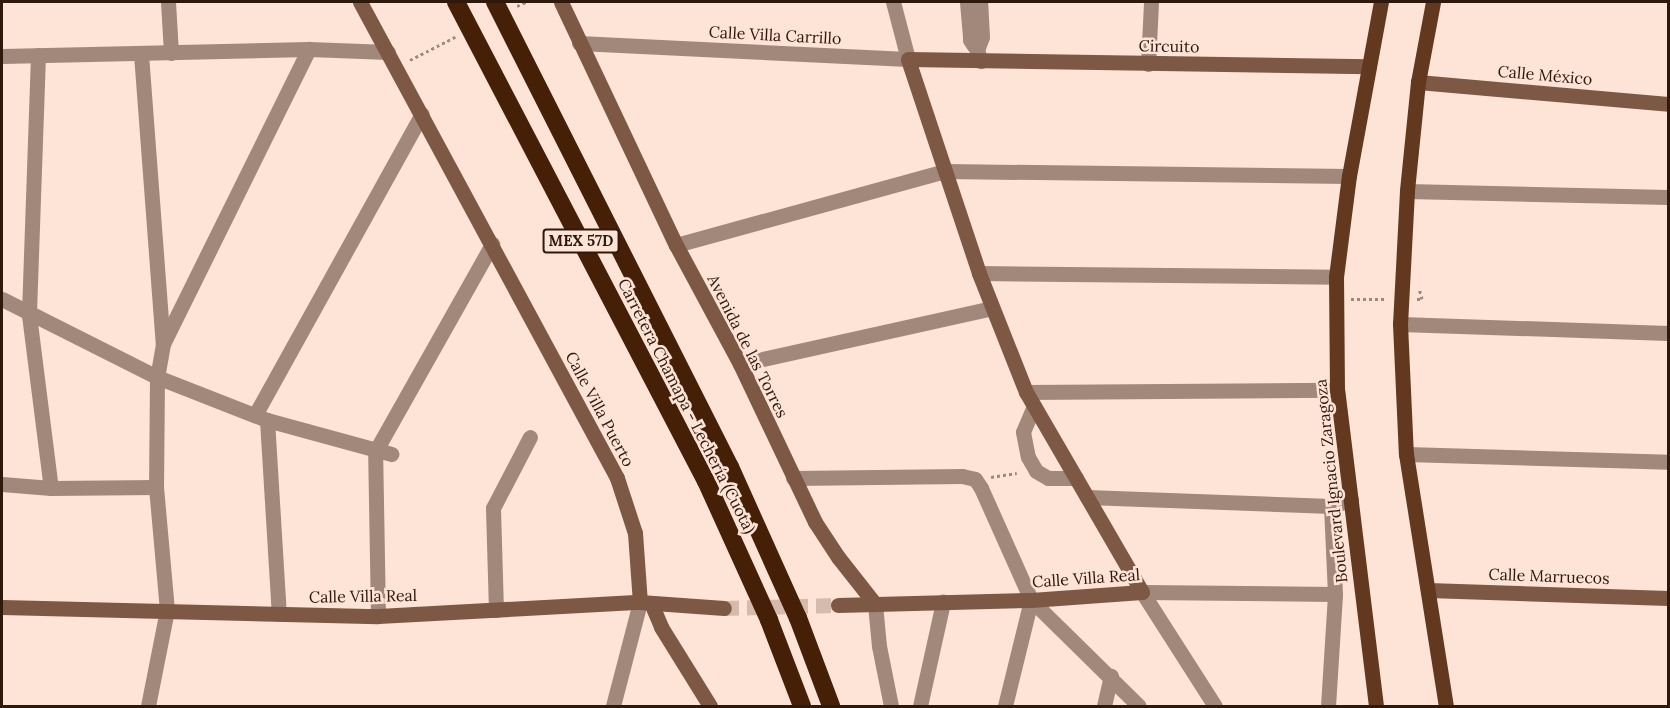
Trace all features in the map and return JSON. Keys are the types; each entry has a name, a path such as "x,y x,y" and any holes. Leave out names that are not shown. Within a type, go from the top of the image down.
{"highway":[{"name":"Carretera Chamapa - Lechería (Cuota)","path":"456,2 706,481 769,620 802,706"},
{"name":"Carretera Chamapa - Lechería (Cuota)","path":"495,2 730,467 798,618 831,706"}],"main road":[{"name":"Boulevard Ignacio Zaragoza","path":"1376,706 1337,390 1336,277 1349,176 1382,2"},
{"path":"1433,2 1419,82 1407,191 1400,324 1406,454 1446,706"}],"street":[{"path":"168,2 171,53"},
{"name":"Calle Villa Puerto","path":"360,2 617,478 635,533 645,603 710,706"},
{"name":"Avenida de las Torres","path":"561,2 676,245 740,364 793,478 838,557 875,604"},
{"path":"569,2 569,20"},
{"path":"893,2 908,59 979,273 1026,392 1142,592 1215,706"},
{"path":"966,2 970,40 975,57"},
{"path":"975,57 982,37 980,2"},
{"path":"1148,64 1151,2"},
{"name":"Calle Villa Carrillo","path":"579,43 908,59 975,57"},
{"path":"163,344 309,49"},
{"path":"2,56 309,49 388,52"},
{"path":"141,54 163,344 157,377 156,487 166,610 148,706"},
{"path":"38,56 29,315 51,488"},
{"name":"Circuito","path":"975,57 1148,64 1370,66"},
{"name":"Calle México","path":"1419,82 1668,104"},
{"path":"279,614 261,418 422,114"},
{"path":"676,245 945,171 1349,176"},
{"path":"1407,191 1668,197"},
{"path":"378,616 375,452 492,244"},
{"path":"979,273 1336,277"},
{"path":"2,299 29,315 157,377 261,418 375,452 391,454"},
{"path":"740,364 992,308"},
{"path":"1400,324 1668,333"},
{"path":"1026,392 1337,390"},
{"path":"1034,406 1023,432 1028,457 1036,471 1048,478 1076,478"},
{"path":"496,610 493,507 530,437"},
{"path":"1406,454 1668,462"},
{"path":"793,478 962,476 975,479 1031,600 1139,706"},
{"path":"2,484 51,488 156,487"},
{"path":"1087,497 1331,506 1351,500"},
{"path":"1328,706 1335,594 1331,506"},
{"name":"Calle Marruecos","path":"1428,590 1668,598"},
{"name":"Calle Villa Real","path":"838,605 1031,600 1142,592 1335,594"},
{"path":"1005,706 1031,600"},
{"path":"920,706 943,602"},
{"path":"613,706 645,603"},
{"name":"Calle Villa Real","path":"2,607 378,616 645,603 724,608"},
{"path":"875,604 882,667 891,706"},
{"path":"1104,706 1111,676"},
{"path":"1446,706 1453,706"}],"path":[{"path":"1347,299 1390,299"},
{"path":"1412,299 1422,299"},
{"path":"975,479 1036,471"}],"tunnel":[{"path":"724,608 838,605"}]}
